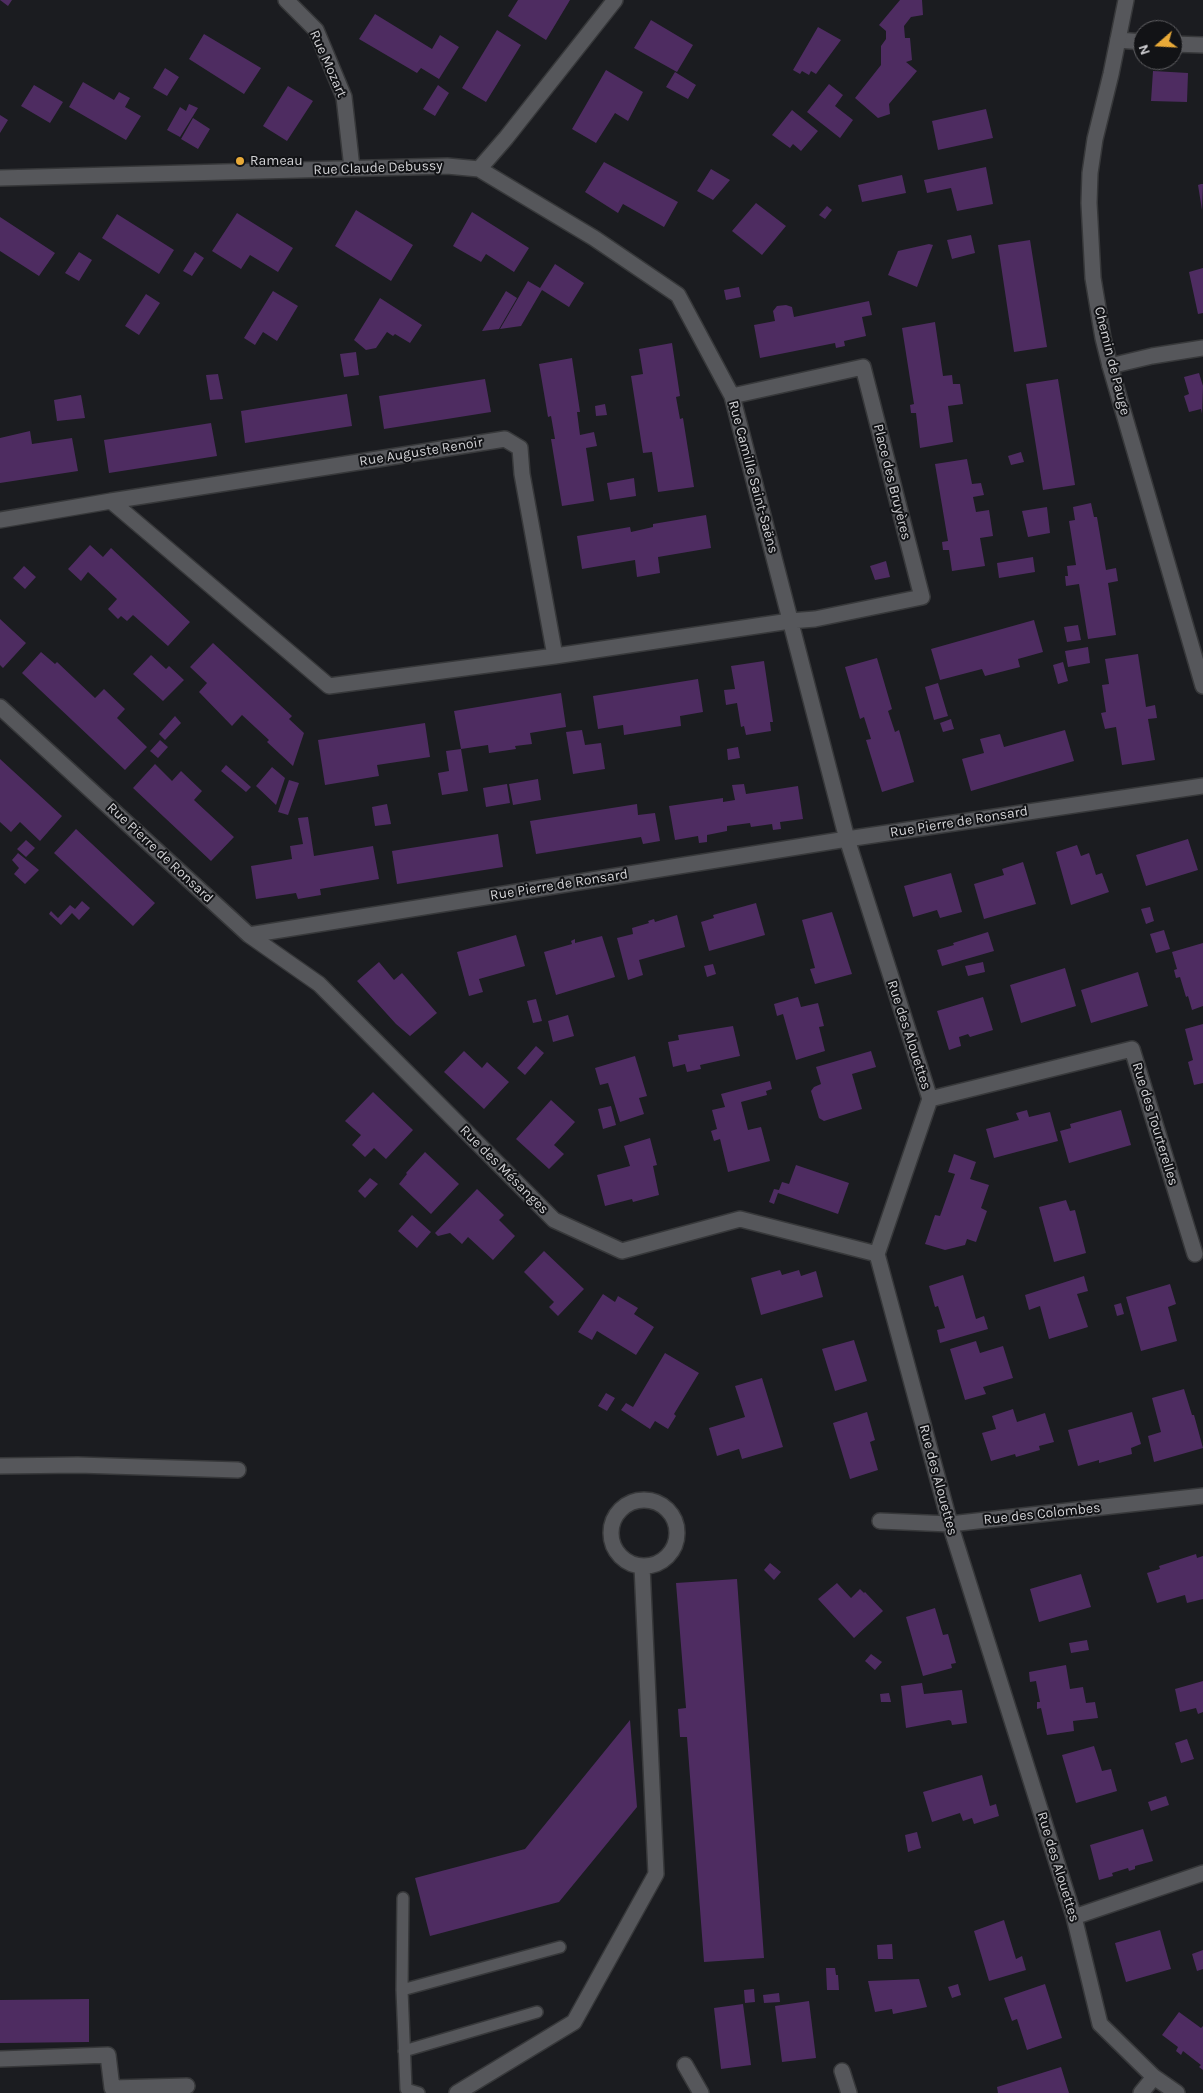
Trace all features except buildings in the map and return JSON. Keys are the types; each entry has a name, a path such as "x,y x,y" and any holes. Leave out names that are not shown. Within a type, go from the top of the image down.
{"street":[{"name":"Rue Mozart","path":"286,0 316,30 344,97 352,168"},
{"path":"479,169 506,138 615,0"},
{"name":"Chemin de Pauge","path":"1126,0 1095,139 1089,203 1093,278 1103,338 1110,366 1203,686"},
{"path":"1118,40 1133,41"},
{"path":"1183,44 1203,45"},
{"name":"Rue Claude Debussy","path":"0,178 447,166 479,169"},
{"name":"Rue Camille Saint-Saëns","path":"479,169 594,238 678,296 732,396 847,839"},
{"path":"1110,366 1152,356 1203,348"},
{"name":"Place des Bruyères","path":"732,396 863,367 922,597 815,620 790,621"},
{"name":"Rue Auguste Renoir","path":"0,520 505,439 520,448 522,474 555,656"},
{"path":"112,501 329,686 555,656 790,621"},
{"name":"Rue Pierre de Ronsard","path":"0,707 248,935 847,839 1203,786"},
{"name":"Rue des Alouettes","path":"847,839 930,1099 877,1254 950,1524 1074,1917 1100,2024 1154,2077 1177,2093"},
{"name":"Rue des Mésanges","path":"248,935 319,984 554,1220 622,1251 740,1219 877,1254"},
{"name":"Rue des Tourterelles","path":"930,1099 1132,1049 1195,1254"},
{"path":"0,1466 78,1465 238,1470"},
{"name":"Rue des Colombes","path":"880,1521 950,1524 1203,1496"},
{"path":"640,1500 652,1501 662,1505 670,1512 676,1522 678,1533 676,1544 663,1561 653,1566 642,1566 631,1564 622,1558 612,1539 612,1528 615,1518 630,1503 640,1500"},
{"path":"457,2093 574,2022 656,1874 642,1566"},
{"path":"1074,1917 1203,1873"},
{"path":"0,2058 108,2055 112,2088 187,2086"},
{"path":"685,2065 701,2093"},
{"path":"842,2071 849,2093"},
{"path":"1141,2093 1154,2077"}],"lane":[{"path":"403,1898 402,1990 406,2089 419,2093"},
{"path":"402,1990 560,1947"},
{"path":"404,2051 537,2012"}],"place":[{"name":"Rameau","path":"240,161"}]}
